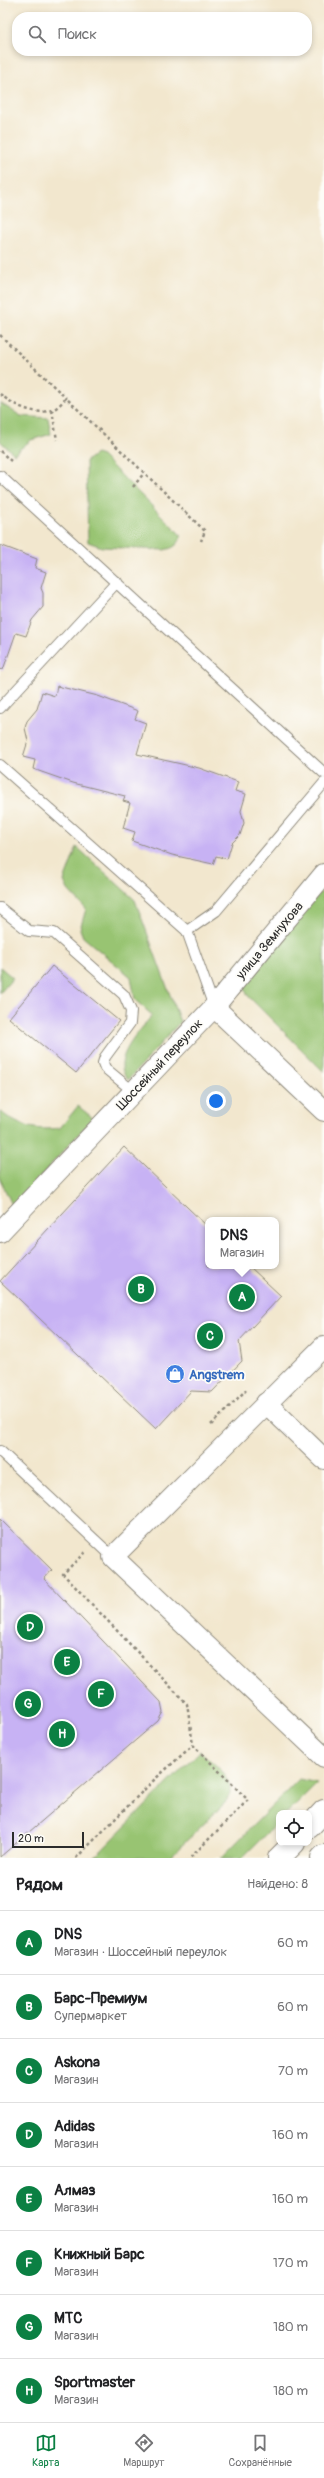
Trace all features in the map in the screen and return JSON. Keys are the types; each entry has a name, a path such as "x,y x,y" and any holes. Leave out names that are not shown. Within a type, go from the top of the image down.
{"main road":[{"path":"312,1824 324,1811"},
{"path":"279,1858 291,1846"}],"street":[{"name":"улица Земнухова","path":"214,1007 324,874"},
{"name":"Шоссейный переулок","path":"1,1228 134,1092 214,1007"},
{"path":"214,1007 324,1111"},
{"path":"324,1346 113,1557 324,1757"},
{"path":"266,1403 324,1459"}],"lane":[{"path":"0,476 324,772"},
{"path":"0,708 117,582"},
{"path":"0,765 187,931 214,1007"},
{"path":"187,931 216,911 324,783"},
{"path":"0,908 29,931 54,933 124,994 131,1011 130,1023 105,1056 103,1063 105,1068 134,1092"},
{"path":"0,1451 113,1557"}],"path":[{"path":"0,335 205,531 201,541"},
{"path":"0,394 22,408 52,410 66,398"},
{"path":"52,410 57,440"},
{"path":"0,451 16,466"},
{"path":"133,487 144,473"},
{"path":"63,1574 187,1704 193,1745 248,1800 190,1858"},
{"path":"76,1858 154,1780 193,1745"}],"green space":[{"path":"0,403 21,416 48,418 51,434 31,440 14,454 0,441"},
{"path":"96,454 102,456 178,532 181,537 177,545 164,550 102,547 88,542 86,461"},
{"path":"77,847 135,900 180,1022 128,1080 123,1072 122,1064 124,1055 128,1046 152,1015 135,1000 131,977 83,937 80,929 86,909 68,890 64,881"},
{"path":"324,888 324,1072 249,997 244,988 244,983"},
{"path":"0,967 13,978 0,993"},
{"path":"78,1106 93,1118 13,1207 0,1179 0,1111 14,1121 28,1127 51,1129 60,1128"},
{"path":"200,1751 223,1772 227,1779 230,1792 228,1800 169,1858 94,1858"},
{"path":"299,1779 317,1783 290,1810 276,1810 276,1824 242,1858 221,1858"}],"building":[{"path":"0,545 37,559 35,568 46,572 41,588 43,593 43,607 32,620 26,636 16,633 3,670 0,669"},
{"path":"57,686 98,696 138,711 135,719 146,723 137,754 199,768 238,782 235,791 246,794 241,811 244,823 240,835 232,843 227,859 216,856 213,864 172,855 132,841 135,832 123,828 130,803 123,801 125,796 73,783 33,769 35,760 23,757 28,741 25,728 27,721 37,709 42,692 55,696"},
{"path":"52,966 119,1021 76,1073 9,1018"},
{"path":"124,1147 205,1224 205,1269 252,1269 281,1296 239,1341 242,1361 212,1392 191,1391 156,1429 0,1281"},
{"path":"0,1519 52,1570 44,1579 161,1702 163,1712 158,1721 0,1857"}],"place":[{"name":"Барс-Премиум","path":"141,1289"},
{"name":"DNS","path":"242,1297"},
{"name":"Askona","path":"210,1336"},
{"name":"Angstrem","path":"175,1374"},
{"name":"Adidas","path":"30,1627"},
{"name":"Алмаз","path":"67,1662"},
{"name":"Книжный Барс","path":"101,1694"},
{"name":"МТС","path":"28,1704"},
{"name":"Sportmaster","path":"62,1734"}]}
